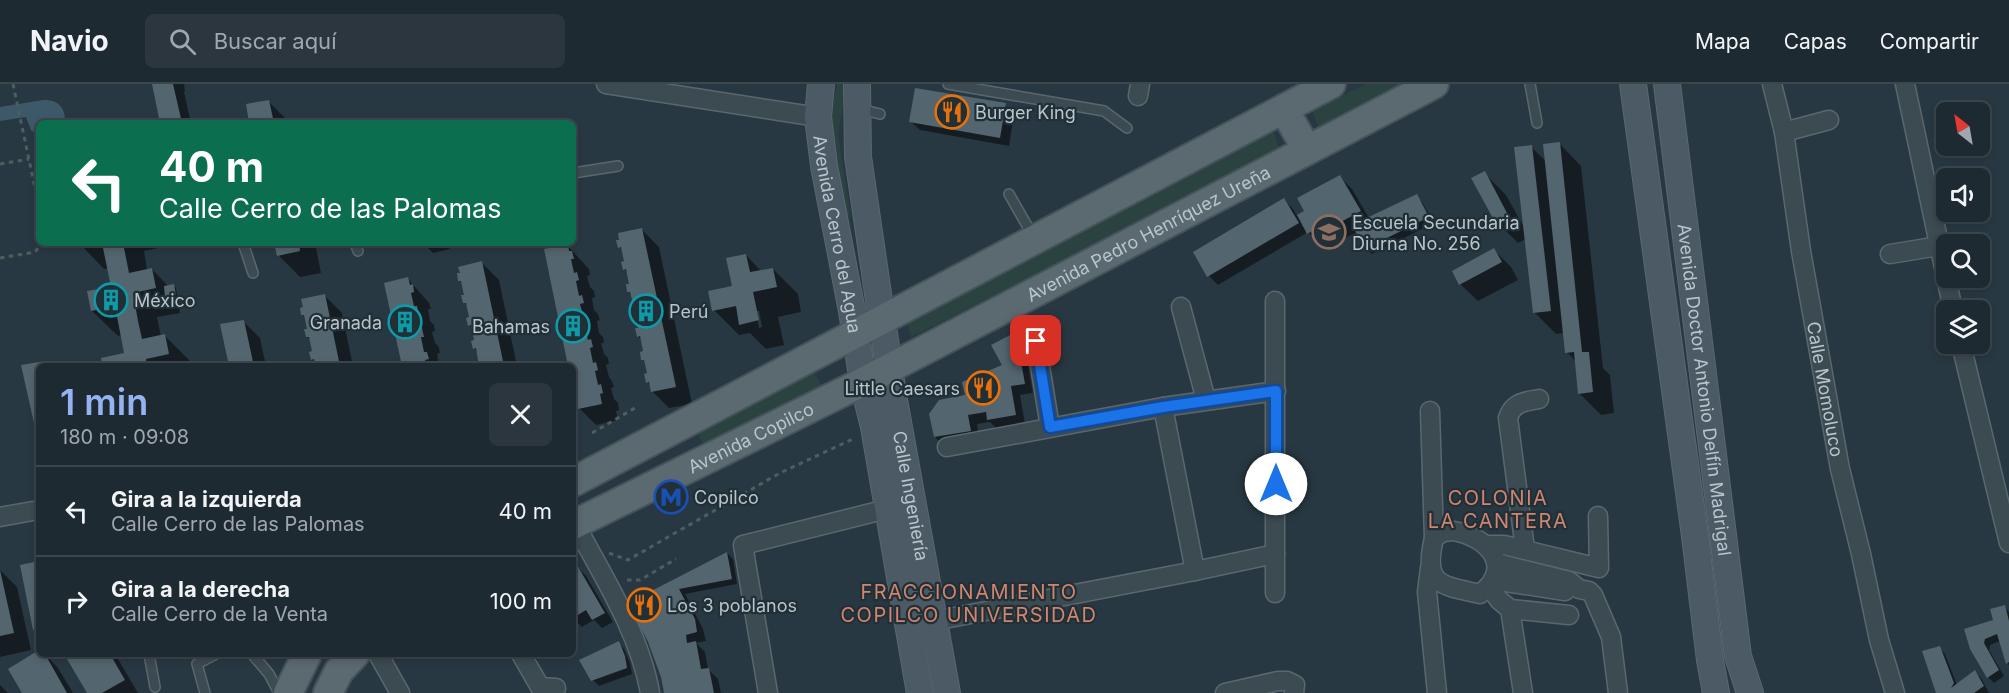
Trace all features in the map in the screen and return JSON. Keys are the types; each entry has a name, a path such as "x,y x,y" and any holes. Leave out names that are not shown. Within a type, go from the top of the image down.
{"main road":[{"path":"576,480 1331,84"},
{"name":"Avenida Pedro Henríquez Ureña","path":"863,382 1434,84"},
{"path":"1284,109 1307,150"},
{"name":"Avenida Copilco","path":"576,523 863,382"},
{"path":"599,467 591,483 595,494 604,501 623,500"},
{"path":"288,693 306,657"},
{"path":"328,693 339,671 352,657"}],"street":[{"path":"606,84 818,117"},
{"name":"Avenida Cerro del Agua","path":"820,84 818,117 824,166 856,332 863,382"},
{"name":"Avenida Cerro del Agua","path":"857,84 868,113 858,156 889,367"},
{"name":"Avenida Doctor Antonio Delfín Madrigal","path":"1633,84 1716,693"},
{"name":"Avenida Doctor Antonio Delfín Madrigal","path":"1667,84 1736,644 1744,680 1750,693"},
{"name":"Calle Momoluco","path":"1772,84 1784,132 1801,251 1840,469 1879,640 1896,693"},
{"path":"1905,84 1936,234"},
{"path":"1784,132 1829,120"},
{"path":"1890,254 1936,246"},
{"path":"1275,301 1275,593"},
{"path":"1181,307 1206,400"},
{"path":"1036,341 1050,427"},
{"path":"1963,354 2009,543"},
{"name":"Calle Ingeniería","path":"889,367 947,693"},
{"name":"Calle Ingeniería","path":"863,382 866,432 887,509 920,693"},
{"path":"947,447 1163,407 1276,391"},
{"path":"1525,549 1508,418 1511,409 1518,402 1539,399"},
{"path":"1163,407 1195,571"},
{"path":"1430,411 1434,538 1429,559 1427,592 1437,693"},
{"path":"866,432 882,422 887,421 900,425"},
{"path":"768,693 743,545 887,509"},
{"path":"0,517 33,511"},
{"path":"1434,515 1453,531"},
{"path":"1525,549 1606,570 1598,516"},
{"path":"576,523 620,608 646,670 650,693"},
{"path":"1434,538 1443,532 1466,533 1495,575 1523,693"},
{"path":"1430,568 1435,579 1451,587 1495,575 1525,549"},
{"path":"934,621 1275,554"},
{"path":"1495,575 1566,591 1579,589 1589,591 1611,637 1618,693"},
{"path":"1495,575 1569,615"},
{"path":"1427,592 1443,583"},
{"path":"380,657 400,693"},
{"path":"523,657 540,687 556,688"},
{"path":"1225,693 1287,681 1295,686 1294,693"}],"lane":[{"path":"948,84 1104,111 1127,128"},
{"path":"1530,84 1537,123"},
{"path":"576,173 618,166"},
{"path":"1009,194 1035,238"},
{"path":"244,246 253,273"},
{"path":"150,657 155,687"},
{"path":"205,693 197,664 210,657"},
{"path":"255,657 269,674 279,693"}],"path":[{"path":"13,84 36,193"},
{"path":"0,164 29,159"},
{"path":"0,258 35,252 40,246"},
{"path":"592,433 635,408"},
{"path":"576,523 628,560 780,473 866,432"},
{"path":"627,580 640,580 676,560"}],"green space":[{"path":"837,84 847,84 838,134 851,217 845,218 828,132"},
{"path":"1365,84 1404,84 1318,127 1313,111"},
{"path":"1273,131 1281,153 911,337 906,318"},
{"path":"813,371 824,390 705,447 696,432"}],"water":[{"path":"43,100 53,101 62,109 65,120 36,120 36,134 31,130 26,117 0,121 0,107"}],"building":[{"path":"152,84 173,84 181,120 159,120"},
{"path":"915,88 1006,103 1000,138 909,122"},
{"path":"269,100 273,120 249,120 246,104"},
{"path":"1560,142 1582,352 1589,352 1593,392 1578,394 1574,352 1565,353 1543,144"},
{"path":"1532,145 1551,311 1533,313 1514,147"},
{"path":"1485,171 1508,215 1495,222 1471,178"},
{"path":"1340,175 1361,211 1317,235 1314,230 1307,234 1297,215 1304,211 1297,198"},
{"path":"1417,194 1429,217 1365,249 1352,225"},
{"path":"1284,198 1299,223 1207,277 1193,252"},
{"name":"Perú","path":"642,228 676,387 651,392 644,374 647,373 644,360 641,360 640,352 643,351 640,336 637,337 635,328 638,328 635,315 632,315 631,307 634,307 630,292 627,292 626,284 629,284 626,269 623,270 621,262 624,261 621,247 618,248 616,240 619,240 618,233"},
{"name":"México","path":"103,246 124,246 129,273 152,268 156,288 133,293 138,321 142,339 165,334 169,354 146,359 147,363 102,363 101,358 124,353 115,306 91,311 87,291 111,287"},
{"path":"275,246 299,246 300,251 277,256"},
{"name":"Bahamas","path":"568,246 569,251 572,251 574,273 577,272 579,280 576,281 579,296 582,295 584,303 580,304 584,319 587,318 588,326 585,327 588,340 591,339 593,347 590,348 593,363 596,362 598,370 595,371 598,385 601,384 603,393 600,394 602,404 578,409 576,363 567,363 544,249"},
{"path":"1494,248 1502,262 1459,285 1452,271"},
{"path":"746,254 750,272 773,268 777,287 753,292 759,320 739,325 736,306 712,311 708,291 732,286 726,258"},
{"path":"482,261 503,363 475,363 478,361 476,348 473,349 471,341 474,340 471,325 468,326 466,318 469,317 466,303 463,303 461,295 464,295 461,281 458,281 457,273 460,273 458,267"},
{"name":"Granada","path":"408,277 410,285 413,284 414,292 411,293 414,306 417,306 419,314 416,315 419,329 422,328 424,337 421,337 424,352 427,352 429,359 425,360 426,363 401,363 384,283"},
{"path":"174,284 176,295 165,297 164,286"},
{"path":"325,294 339,363 315,363 314,359 311,360 309,337 306,337 304,329 307,329 304,315 301,315 300,308 303,307 301,299"},
{"path":"244,320 253,362 228,363 220,324"},
{"path":"1016,332 1025,384 1011,386 1016,415 987,420 986,412 968,415 971,431 934,437 929,414 939,400 965,395 962,382 1002,365 991,345"},
{"path":"45,361 45,363 36,363 36,432 21,365"},
{"path":"727,552 732,579 679,589 695,619 697,632 686,635 687,643 696,641 701,669 709,668 714,693 664,693 661,677 648,642 628,603"},
{"path":"36,562 36,629 33,630 20,565"},
{"path":"576,566 605,613 592,620 586,610 576,616"},
{"path":"0,570 14,633 0,636"},
{"path":"2005,605 2009,621 2009,662 2006,664 1997,634 1985,639 1984,643 1999,670 1987,678 1970,649 1964,629 1993,620 1990,609"},
{"path":"619,641 627,668 591,681 579,660"},
{"path":"1940,646 1954,683 1951,688 1975,670 1984,686 1974,693 1936,693 1922,651"},
{"path":"36,652 36,657 47,657 67,693 22,693 8,669"},
{"path":"66,657 112,657 125,680 102,693 87,693"}],"place":[{"name":"Burger King","path":"952,112"},
{"name":"Escuela Secundaria Diurna No. 256","path":"1329,232"},
{"name":"México","path":"111,300"},
{"name":"Perú","path":"646,311"},
{"name":"Granada","path":"405,322"},
{"name":"Bahamas","path":"573,326"},
{"name":"Little Caesars","path":"983,388"},
{"name":"Copilco","path":"671,497"},
{"name":"Los 3 poblanos","path":"644,605"}],"district":[{"name":"COLONIA LA CANTERA","path":"1498,510"},
{"name":"FRACCIONAMIENTO COPILCO UNIVERSIDAD","path":"969,604"}],"route":[{"path":"1036,341 1050,427 1206,400 1276,391 1276,484"}]}
